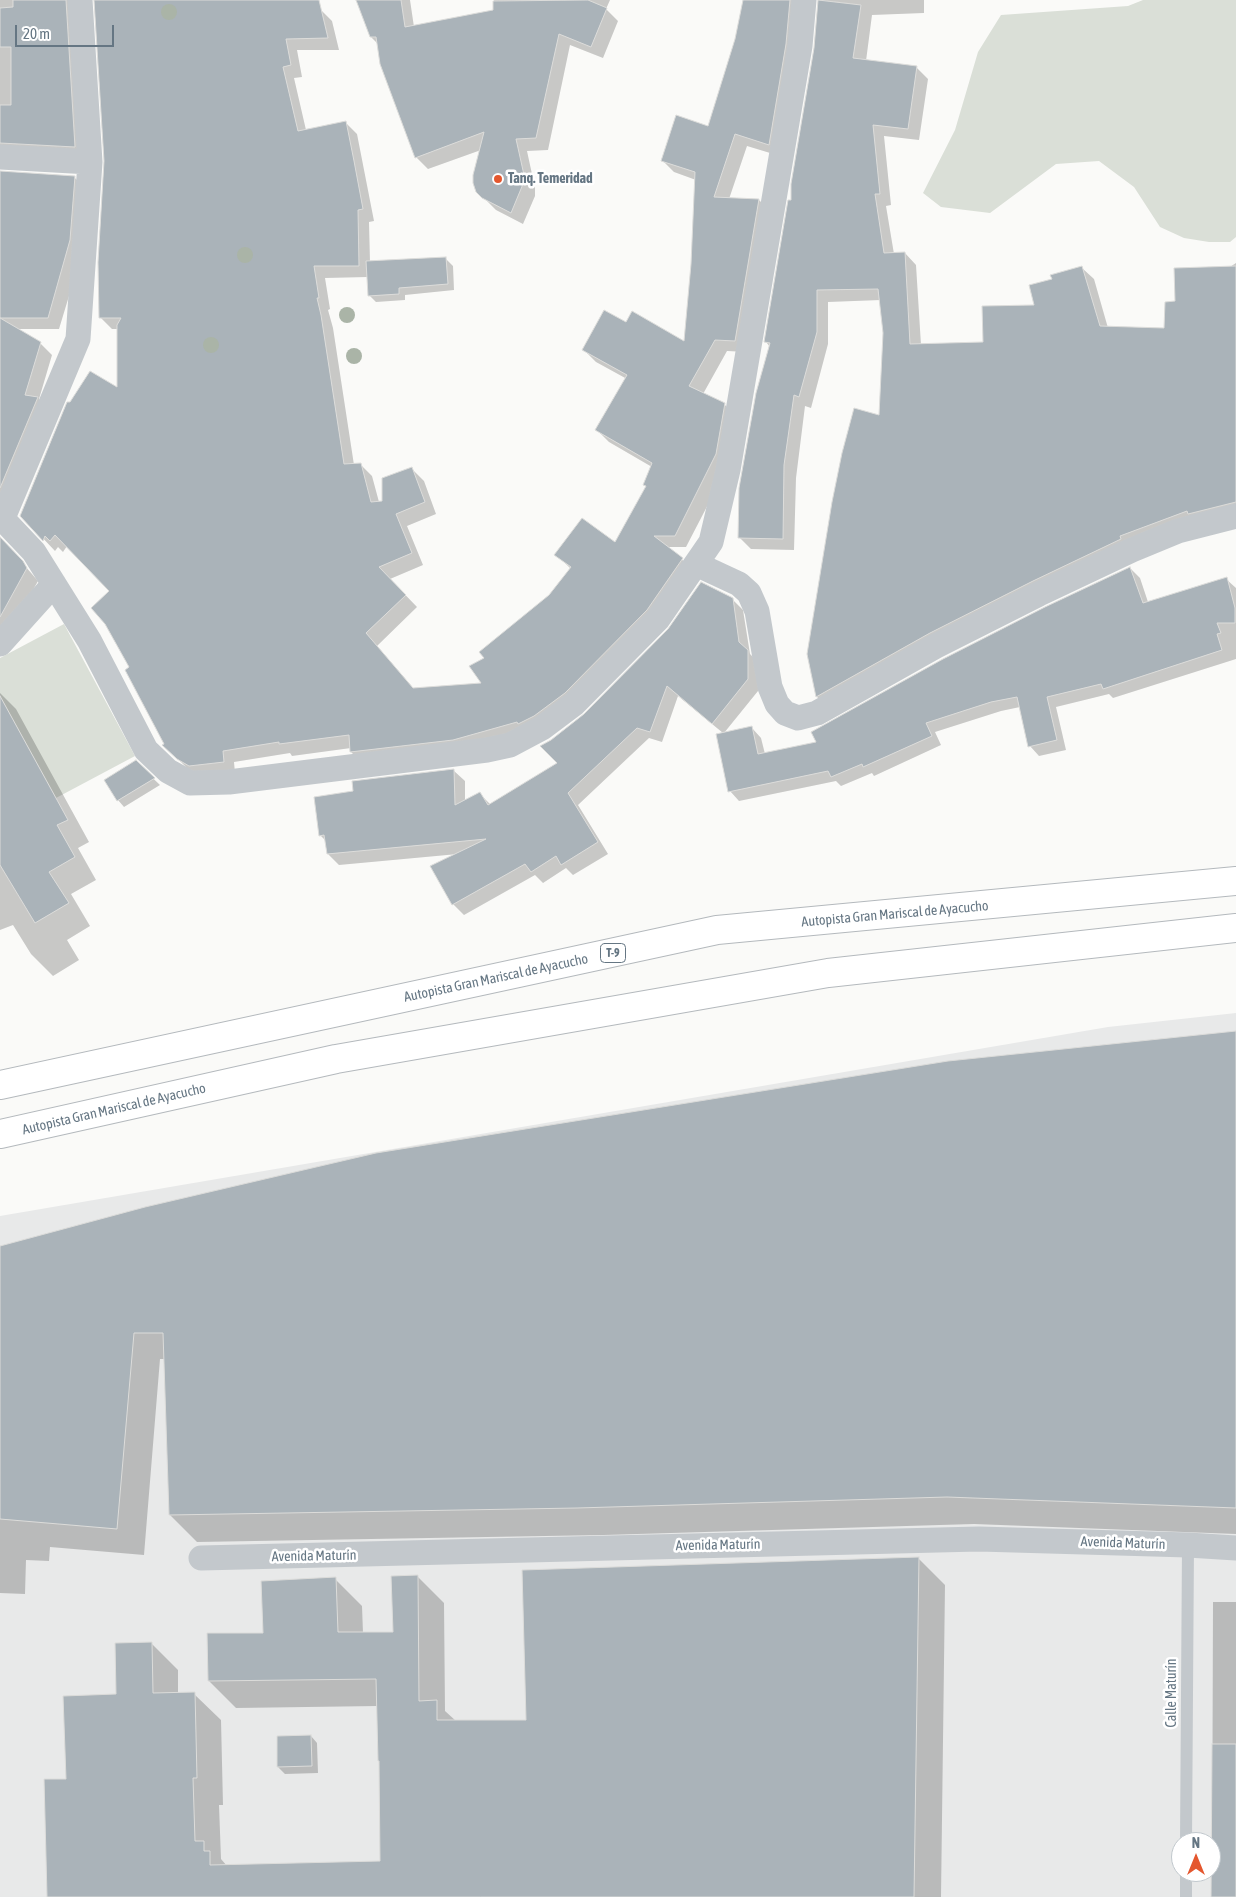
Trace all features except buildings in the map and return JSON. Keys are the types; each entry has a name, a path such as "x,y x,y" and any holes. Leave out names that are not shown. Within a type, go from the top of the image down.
{"highway":[{"name":"Autopista Gran Mariscal de Ayacucho","path":"0,1084 717,930 1236,881"},
{"name":"Autopista Gran Mariscal de Ayacucho","path":"0,1134 336,1060 828,974 1236,928"}],"street":[{"path":"80,0 90,162 78,339 2,517 34,552 89,640 146,750 168,771 190,783 229,782 471,753 510,746 542,728 574,704 658,619 711,542 728,470 800,46 804,0"},
{"path":"0,156 90,162"},
{"path":"696,564 739,584 749,593 757,610 770,687 778,704 785,713 798,718 817,713 936,646 1132,550 1178,531 1236,516"},
{"path":"0,644 54,584"},
{"name":"Avenida Maturín","path":"201,1558 979,1539 1236,1548"}],"lane":[{"name":"Calle Maturín","path":"1186,1832 1188,1545"},
{"path":"1186,1882 1186,1897"}],"shaded area":[{"path":"1143,0 1236,0 1236,237 1230,242 1209,242 1184,238 1160,227 1134,187 1099,161 1056,164 990,213 941,207 923,193 955,130 978,52 1001,15 1128,6"},
{"path":"64,624 135,756 56,798 0,696 0,658"},
{"path":"1236,1013 1236,1897 0,1897 0,1216 1108,1027"}],"place":[{"name":"Tanq. Temeridad","path":"498,179"}]}
